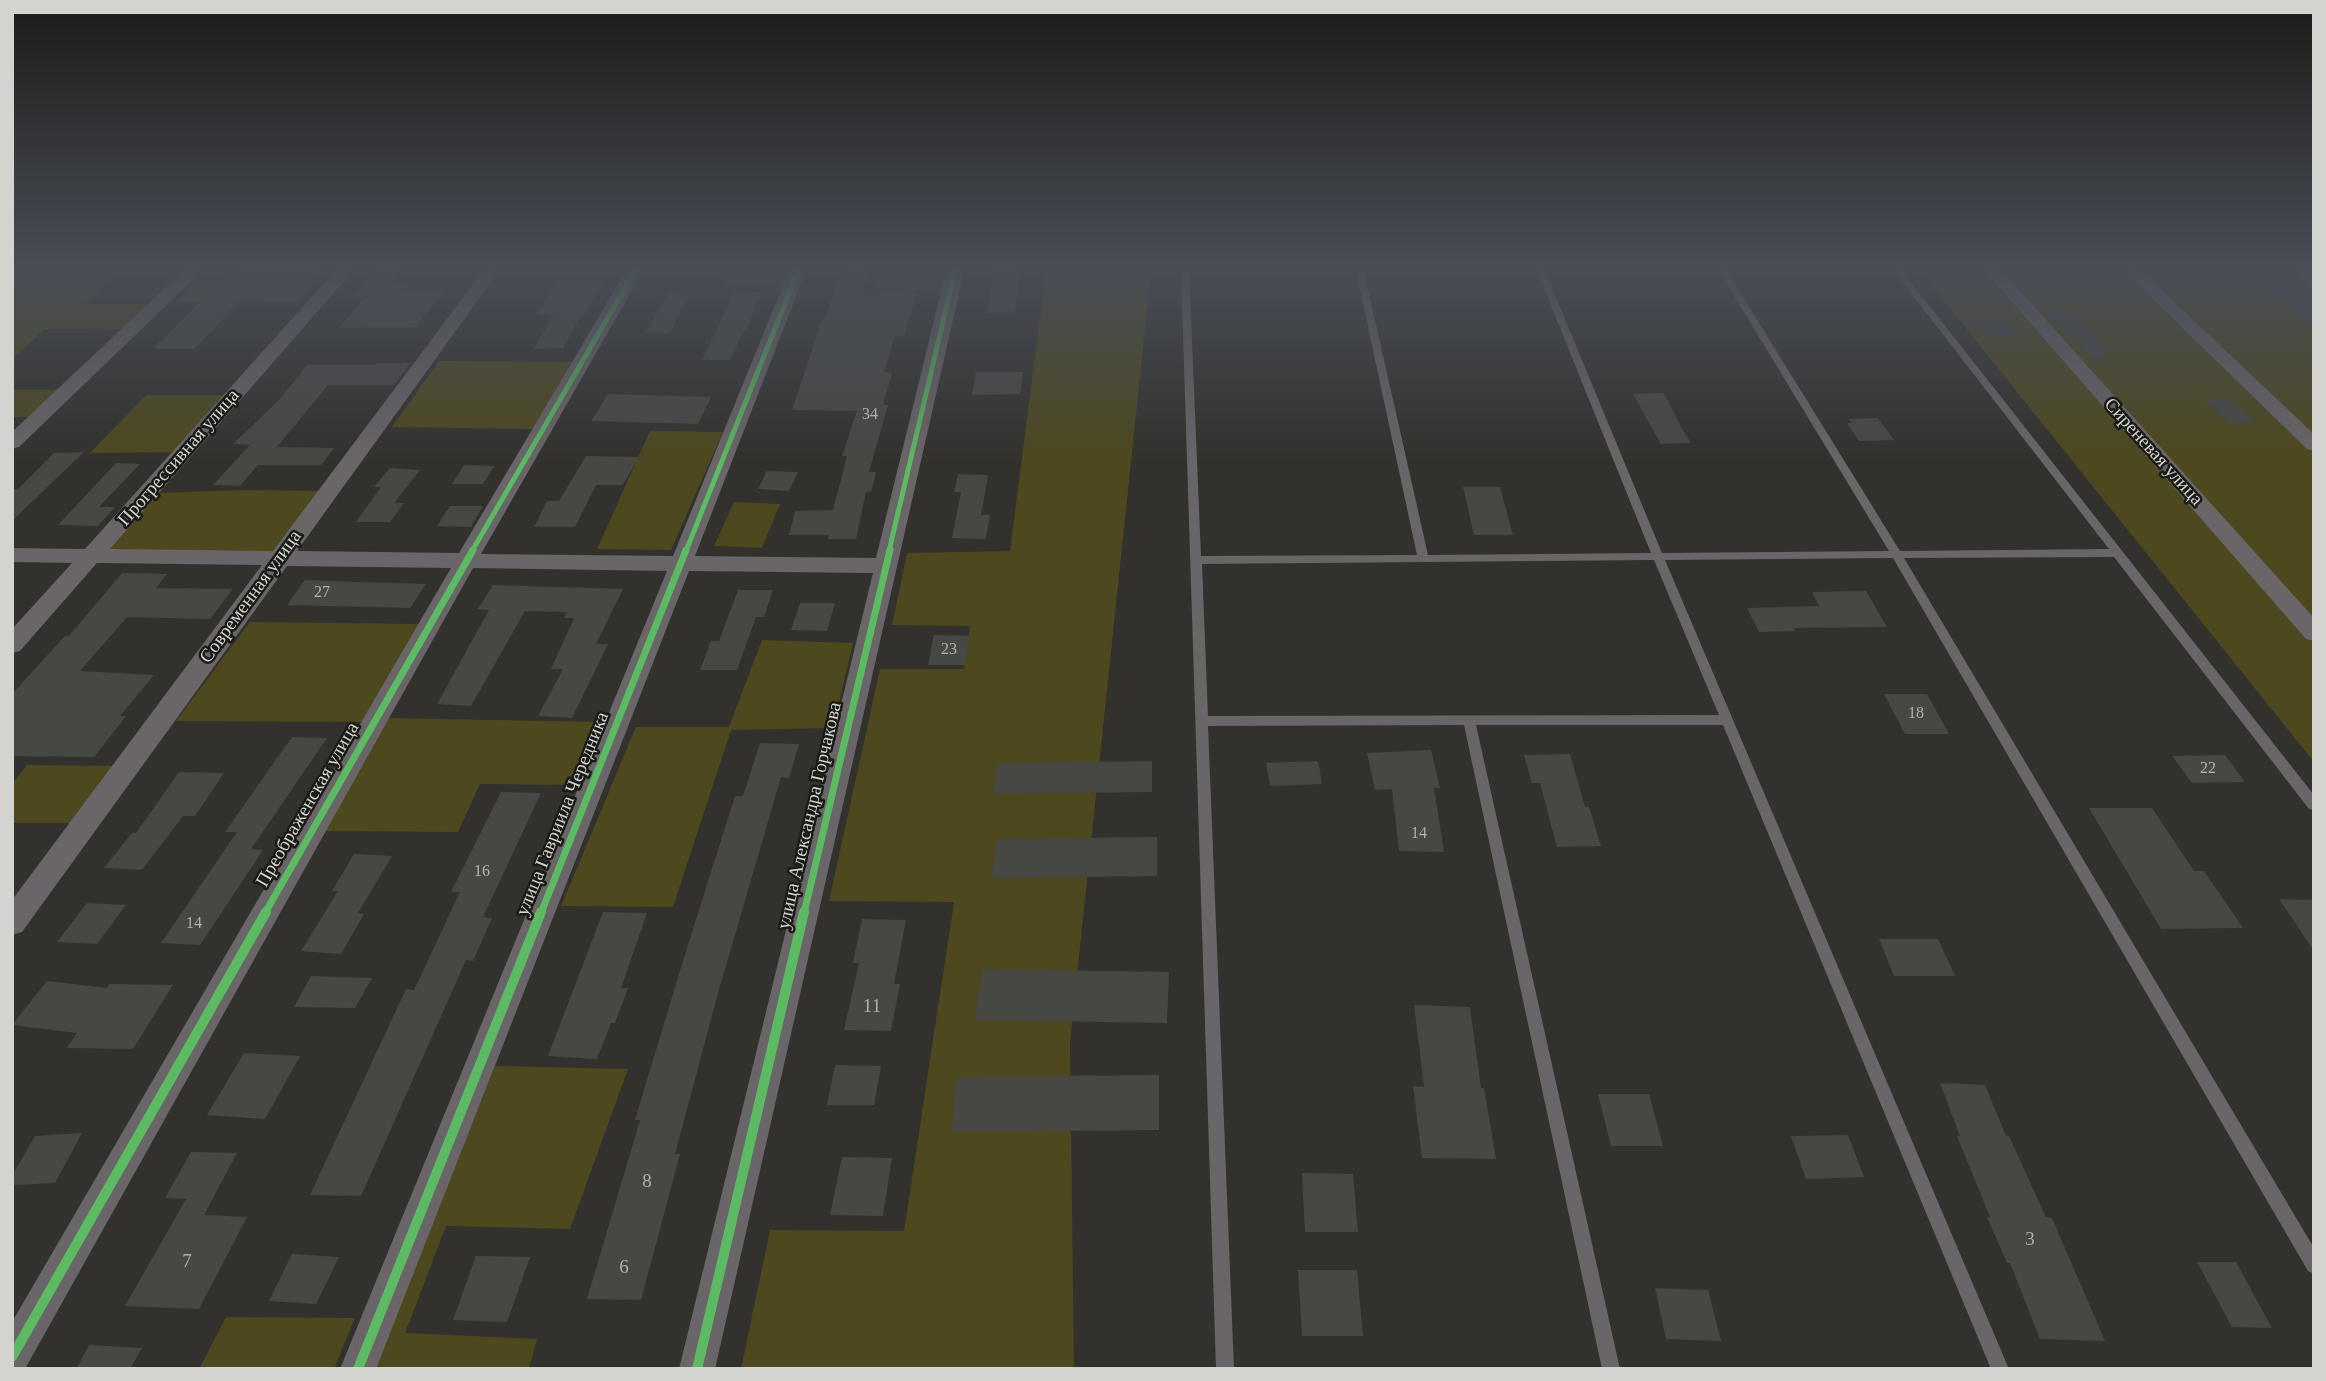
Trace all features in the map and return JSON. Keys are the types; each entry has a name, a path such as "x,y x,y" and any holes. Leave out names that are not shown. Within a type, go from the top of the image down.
{"street":[{"path":"12,443 125,335"},
{"name":"Прогрессивная улица","path":"12,645 287,335"},
{"name":"Современная улица","path":"12,923 444,335"},
{"name":"Преображенская улица","path":"12,1357 597,335"},
{"name":"улица Гавриила Чередника","path":"358,1369 772,335"},
{"name":"улица Александра Горчакова","path":"697,1369 940,335"},
{"name":"Сиреневая улица","path":"2050,335 2314,633"},
{"path":"2199,335 2314,446"},
{"path":"12,555 885,566"}],"lane":[{"path":"1187,335 1225,1369"},
{"path":"1374,335 1423,558"},
{"path":"1567,335 2000,1369"},
{"path":"1762,335 1897,555 2314,1265"},
{"path":"1948,335 2314,805"},
{"path":"1196,560 2118,553"},
{"path":"1201,721 1727,720"},
{"path":"1469,721 1611,1369"}],"shaded area":[{"path":"12,335 38,335 12,359"},
{"path":"1038,335 1144,335 1070,1042 1074,1369 741,1369 770,1230 904,1231 954,902 829,901 880,669 964,669 970,626 892,625 907,553 1010,551"},
{"path":"1972,335 2044,335 2314,644 2314,762"},
{"path":"2057,335 2314,335 2314,624"},
{"path":"439,361 574,362 536,429 392,427"},
{"path":"12,390 59,390 32,417 12,417"},
{"path":"146,395 224,395 173,452 90,453"},
{"path":"650,431 723,432 671,550 597,549"},
{"path":"320,491 271,554 102,551 157,493"},
{"path":"734,502 780,504 762,548 714,546"},
{"path":"250,622 423,624 368,722 176,721"},
{"path":"762,640 853,643 833,728 731,730 673,907 561,906 636,727 729,727"},
{"path":"386,718 604,722 576,785 480,784 458,832 322,831"},
{"path":"27,765 120,766 77,823 12,823 12,784"},
{"path":"495,1066 628,1069 570,1229 446,1226 405,1333 537,1339 529,1369 375,1369"},
{"path":"226,1317 355,1318 334,1369 199,1369"}],"building":[{"path":"167,335 207,335 194,349 153,349"},
{"path":"542,335 570,335 563,348 534,349"},
{"path":"714,335 741,335 730,360 702,360"},
{"path":"817,335 904,335 895,336 884,372 892,373 883,405 888,405 869,472 876,472 871,492 866,492 856,539 828,539 829,535 789,535 795,511 833,510 847,456 842,456 857,411 792,410"},
{"path":"2071,335 2094,335 2108,351 2098,361"},
{"path":"410,363 394,385 328,385 277,447 334,448 321,465 258,465 240,486 213,485 250,445 233,444 279,400 307,365"},
{"path":"976,372 1023,372 1020,394 972,395"},
{"path":"1664,393 1691,443 1661,444 1633,394"},
{"path":"608,394 711,397 698,424 591,421"},
{"path":"2229,398 2256,423 2230,424 2204,399"},
{"path":"1878,418 1894,440 1859,441 1847,423 1852,423 1849,419"},
{"path":"84,452 12,521 12,489 18,489 54,453"},
{"path":"586,456 639,457 623,485 596,485 575,527 534,527 547,501 559,501"},
{"path":"116,463 140,464 99,507 115,507 98,526 58,525"},
{"path":"464,465 494,466 483,484 452,484"},
{"path":"390,468 420,470 394,503 404,503 390,522 356,522 381,487 374,487"},
{"path":"767,471 798,472 789,491 758,489"},
{"path":"958,474 988,475 981,515 990,515 986,539 952,538 961,492 954,492"},
{"path":"1463,487 1500,487 1513,535 1474,535"},
{"path":"450,506 483,506 471,527 437,526"},
{"path":"122,573 167,574 156,588 233,589 210,619 127,617 80,671 154,675 120,716 126,716 94,757 12,756 12,694 65,636 69,636"},
{"path":"305,580 426,584 410,608 287,605"},
{"path":"493,585 623,589 596,644 608,644 572,718 538,716 563,669 551,669 574,618 564,618 567,612 525,611 471,706 437,704 489,610 478,609"},
{"path":"738,590 773,590 764,617 756,617 737,670 700,670 711,641 719,641"},
{"path":"1866,591 1887,627 1794,628 1795,631 1759,632 1747,608 1819,606 1812,592"},
{"path":"800,603 835,603 827,631 791,630"},
{"path":"934,635 970,636 965,665 928,665"},
{"path":"1884,694 1927,694 1949,734 1905,734"},
{"path":"292,737 327,738 251,849 263,850 200,945 161,943 237,832 225,832"},
{"path":"760,743 799,744 789,778 781,777 718,993 675,1154 680,1154 641,1300 587,1299 640,1120 635,1120 682,964 735,796 743,796"},
{"path":"1431,750 1440,788 1434,788 1444,852 1399,851 1392,789 1375,790 1367,753"},
{"path":"1570,754 1585,807 1589,807 1601,846 1557,847 1540,783 1532,783 1524,755"},
{"path":"2225,755 2245,782 2192,783 2172,756"},
{"path":"1152,761 1152,792 994,794 997,763"},
{"path":"1318,761 1322,784 1270,786 1266,763"},
{"path":"179,772 224,773 195,816 183,816 142,870 104,868 132,833 136,833"},
{"path":"501,792 541,793 483,917 492,918 473,961 466,960 361,1196 310,1195 406,989 414,990 460,892 451,892"},
{"path":"2089,808 2152,808 2194,871 2204,871 2243,928 2161,929"},
{"path":"1157,837 1157,876 992,878 996,839"},
{"path":"354,854 392,856 358,913 364,914 341,954 301,951 338,891 332,891"},
{"path":"2279,899 2314,900 2314,951"},
{"path":"87,903 126,905 97,944 57,942"},
{"path":"603,912 647,913 621,988 628,988 615,1023 611,1023 597,1059 548,1056"},
{"path":"862,919 906,920 894,984 900,984 891,1031 844,1030 859,963 853,963"},
{"path":"1879,939 1938,939 1955,976 1894,976"},
{"path":"982,969 1169,972 1167,1023 975,1020"},
{"path":"311,976 372,978 355,1008 294,1007"},
{"path":"47,981 107,988 109,984 173,985 133,1049 67,1048 77,1033 12,1025"},
{"path":"1414,1005 1470,1007 1481,1088 1484,1088 1496,1159 1422,1158 1413,1086 1424,1087"},
{"path":"244,1053 300,1056 265,1119 207,1115"},
{"path":"835,1065 881,1066 874,1105 827,1105"},
{"path":"1159,1075 1159,1130 951,1132 957,1077"},
{"path":"1940,1083 1985,1085 2006,1136 2009,1136 2046,1217 2052,1218 2105,1341 2040,1339 2010,1263 2007,1263 1987,1217 1990,1217 1957,1136 1960,1136"},
{"path":"1598,1094 1649,1094 1663,1146 1611,1146"},
{"path":"82,1133 55,1183 12,1185 12,1176 35,1136"},
{"path":"1848,1135 1864,1177 1806,1179 1791,1136"},
{"path":"191,1152 237,1153 204,1215 247,1217 199,1309 125,1306 186,1199 165,1198"},
{"path":"842,1157 892,1158 883,1216 830,1215"},
{"path":"1302,1173 1353,1174 1358,1232 1305,1232"},
{"path":"292,1254 339,1257 316,1304 269,1301"},
{"path":"476,1256 530,1257 507,1322 453,1320"},
{"path":"2197,1262 2236,1262 2272,1328 2232,1327"},
{"path":"1298,1270 1357,1270 1363,1336 1302,1336"},
{"path":"1655,1288 1708,1290 1721,1341 1666,1339"},
{"path":"89,1345 142,1348 130,1369 76,1369"}],"cycle path":[{"path":"12,1357 597,335"},
{"path":"358,1369 772,335"},
{"path":"697,1369 940,335"}]}
